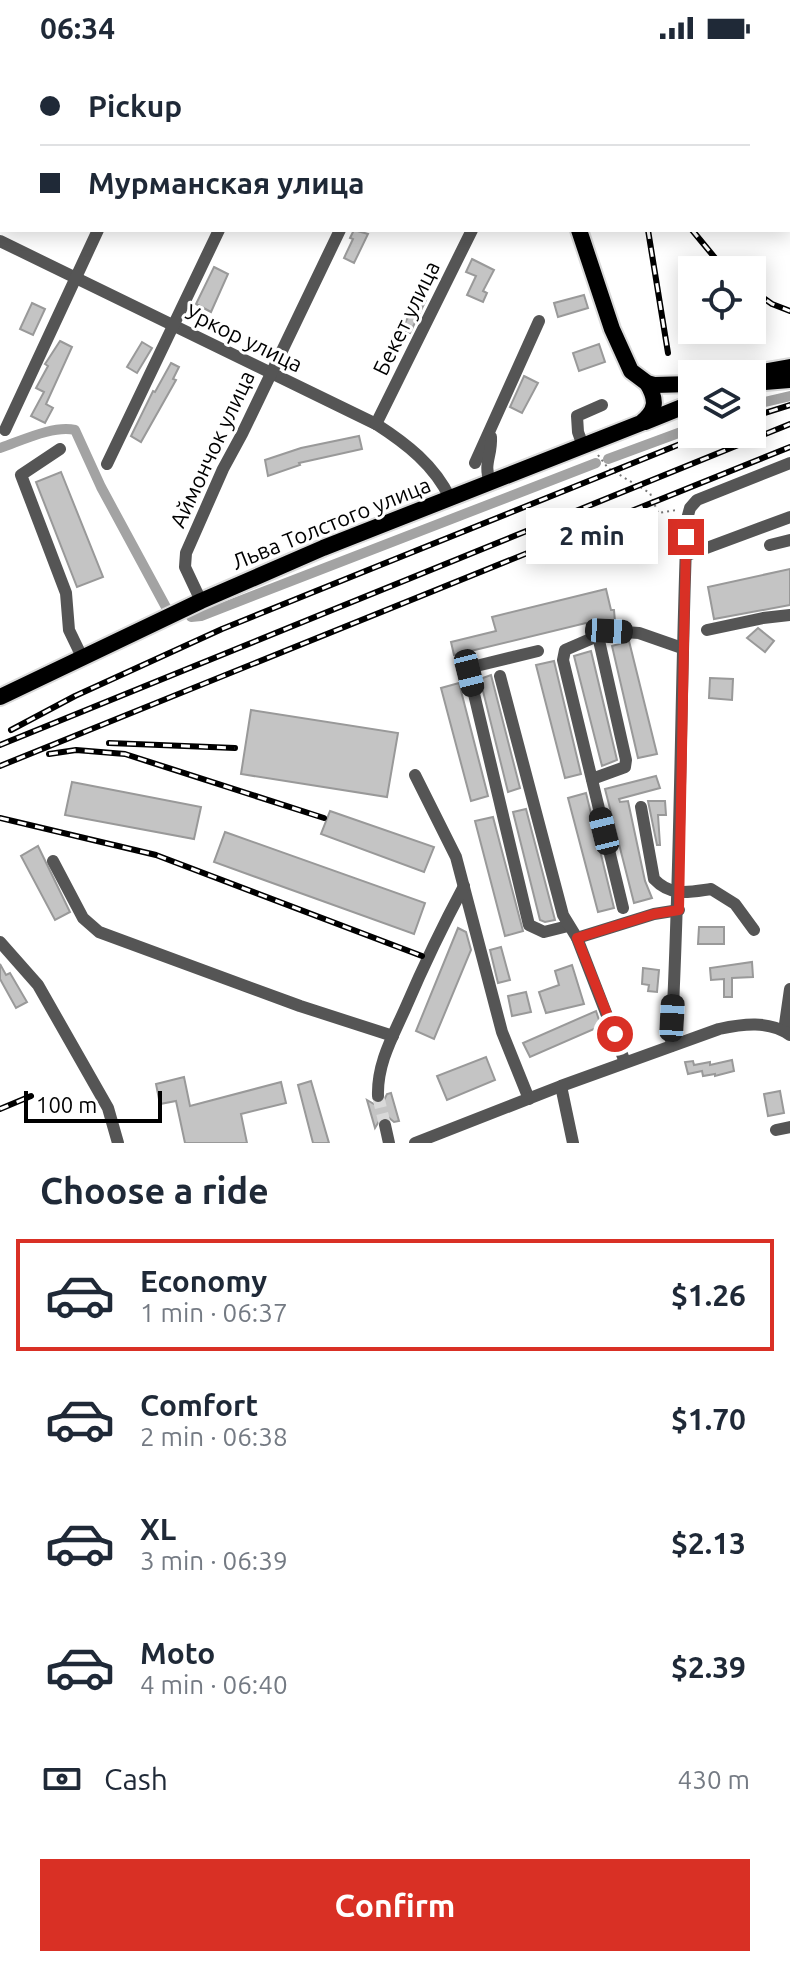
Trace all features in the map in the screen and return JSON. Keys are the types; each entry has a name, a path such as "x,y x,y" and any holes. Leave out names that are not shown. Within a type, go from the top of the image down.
{"main road":[{"path":"580,232 623,357 631,371 654,385 678,384"},
{"path":"766,371 790,367"},
{"path":"766,382 790,380"},
{"path":"641,423 650,416 655,403 647,383"},
{"name":"Льва Толстого улица","path":"0,697 201,601 323,548 678,408"}],"street":[{"path":"5,430 97,232"},
{"path":"107,464 218,232"},
{"name":"Аймончок улица","path":"201,601 185,567 186,553 223,469 339,232"},
{"name":"Бекет улица","path":"376,424 471,232"},
{"name":"Уркор улица","path":"0,241 376,424 415,451 450,498"},
{"path":"475,463 539,321"},
{"path":"583,446 577,416 602,405"},
{"path":"490,483 485,468 492,446 491,430"},
{"path":"60,449 21,475 66,593 69,630 82,657"},
{"path":"671,1046 679,910 687,519 690,508 697,500 790,463"},
{"path":"685,556 790,517"},
{"path":"770,545 790,540"},
{"path":"707,630 790,615"},
{"path":"623,908 563,660 565,650 609,631 639,633 682,648"},
{"path":"592,779 619,771 625,767 626,760 598,636"},
{"path":"538,651 483,662 472,667 469,673 529,925 544,932 568,926"},
{"path":"500,676 552,880 625,1062"},
{"path":"415,775 456,857 502,1032 529,1099"},
{"path":"641,807 654,879 662,888 679,894 711,889 735,904 754,930"},
{"path":"53,861 83,918 99,932 300,1006 393,1036"},
{"path":"378,1096 377,1078 383,1057 435,941 464,886"},
{"path":"577,938 654,914 679,910"},
{"path":"0,942 38,985 108,1108 118,1143"},
{"path":"415,1143 625,1062 739,1024 764,1024 787,1033 790,989"},
{"path":"561,1086 573,1143"},
{"path":"385,1125 389,1143"},
{"path":"776,1130 790,1127"}],"path":[{"path":"583,446 598,455 608,468 650,493 658,513 690,508"}],"building":[{"path":"353,232 368,234 354,263 344,258 353,239 350,238"},
{"path":"472,259 494,270 483,291 487,293 483,302 467,295 476,276 466,272"},
{"path":"214,267 228,274 211,312 196,304"},
{"path":"413,294 426,300 410,333 402,329 413,307 408,305"},
{"path":"584,295 588,308 558,317 554,303"},
{"path":"32,303 45,309 33,335 20,329"},
{"path":"60,341 72,347 46,404 53,408 45,423 31,416 44,392 36,388 48,366 45,364"},
{"path":"142,342 152,348 137,373 127,367"},
{"path":"599,344 605,362 579,371 573,353"},
{"path":"171,363 179,367 173,379 176,380 141,442 131,436"},
{"path":"524,376 538,383 522,413 510,407"},
{"path":"359,436 362,449 299,463 268,476 265,460 301,448"},
{"path":"61,472 103,577 77,587 36,482"},
{"path":"790,569 790,605 714,619 708,587"},
{"path":"606,589 615,622 586,623 454,655 451,642 496,631 492,617"},
{"path":"758,628 774,641 765,652 747,638"},
{"path":"629,641 657,754 638,758 612,646"},
{"path":"591,651 617,760 602,766 574,656"},
{"path":"554,661 581,774 565,778 536,665"},
{"path":"491,675 520,788 508,792 480,679"},
{"path":"710,678 733,679 732,700 709,698"},
{"path":"459,683 488,796 471,801 441,688"},
{"path":"251,710 398,733 387,797 241,774"},
{"path":"656,776 660,788 619,799 620,802 628,801 645,881 652,898 634,903 605,789"},
{"path":"72,782 201,807 194,839 65,815"},
{"path":"586,793 614,908 598,912 568,798"},
{"path":"648,801 665,801 666,815 658,815 660,845 657,845"},
{"path":"526,809 555,920 540,920 513,812"},
{"path":"330,811 434,847 424,872 321,834"},
{"path":"493,817 523,931 505,936 475,821"},
{"path":"225,832 425,903 414,934 214,862"},
{"path":"38,846 70,912 55,920 21,856"},
{"path":"699,927 724,927 724,944 698,944"},
{"path":"458,928 466,932 471,950 434,1039 416,1031"},
{"path":"501,947 510,980 498,983 490,950"},
{"path":"752,962 753,977 732,978 732,997 724,997 724,979 711,980 710,968"},
{"path":"0,964 6,975 10,973 27,1002 16,1008 0,979"},
{"path":"572,965 584,1004 546,1013 539,992 559,985 555,971"},
{"path":"643,968 659,970 657,992 648,991 649,985 642,984"},
{"path":"526,992 531,1012 512,1016 508,996"},
{"path":"596,1011 601,1026 530,1057 523,1043"},
{"path":"486,1057 495,1080 447,1100 437,1076"},
{"path":"732,1060 734,1071 715,1076 703,1076 702,1071 688,1074 685,1062 693,1061 694,1065 710,1062 710,1065"},
{"path":"184,1077 190,1106 281,1082 286,1103 241,1114 247,1143 185,1143 176,1101 160,1104 156,1084"},
{"path":"311,1081 329,1143 313,1143 298,1085"},
{"path":"780,1091 784,1113 768,1116 764,1094"},
{"path":"391,1093 399,1121 382,1116 375,1128 367,1100 382,1104 387,1094"}],"waterway":[{"path":"766,402 790,396"},
{"path":"0,448 47,432 75,430 101,487 167,609"},
{"path":"608,459 678,433"},
{"path":"191,617 201,616 596,463"}],"tunnel":[{"path":"378,1096 385,1125"}],"railway":[{"path":"648,232 668,353"},
{"path":"694,232 713,256"},
{"path":"766,300 790,311"},
{"path":"766,413 790,405"},
{"path":"0,745 790,424"},
{"path":"11,730 75,696 222,629 678,445"},
{"path":"0,766 790,447"},
{"path":"109,743 235,748"},
{"path":"49,754 76,750 125,754 324,818"},
{"path":"0,818 156,855 422,956"},
{"path":"0,1109 31,1096"}],"route":[{"path":"615,1034 577,938 654,914 679,910 686,537"}]}
